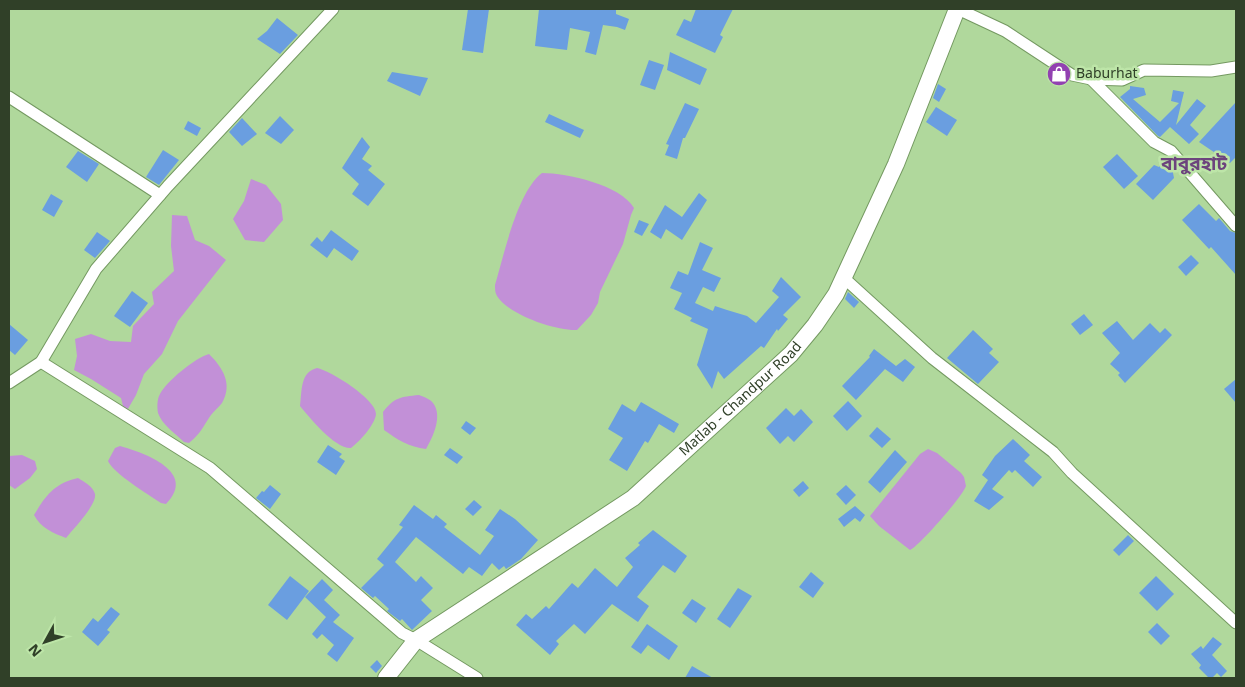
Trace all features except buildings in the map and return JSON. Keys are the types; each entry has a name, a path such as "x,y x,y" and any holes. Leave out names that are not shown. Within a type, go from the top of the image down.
{"main road":[{"name":"Matlab - Chandpur Road","path":"386,678 416,640 633,498 792,354 836,294 844,278 896,164 958,9"}],"street":[{"path":"9,384 41,362 96,269 160,195 333,9"},
{"path":"958,9 1005,31 1072,75 1091,79 1122,80 1144,70 1211,70 1236,67"},
{"path":"1091,79 1154,142 1171,151 1236,226"},
{"path":"9,97 160,195"},
{"path":"844,278 932,358 1053,452 1106,505 1236,623"},
{"path":"41,362 210,468 402,633 477,678"}],"shaded area":[{"path":"542,173 579,178 606,187 618,193 634,208 623,244 600,292 598,303 591,315 577,330 557,328 534,321 503,303 495,292 495,285 512,225 525,194"},
{"path":"251,179 266,185 281,204 283,220 264,242 245,240 233,219 244,201"},
{"path":"172,215 187,216 195,240 209,246 226,260 178,321 162,354 144,374 136,395 125,414 121,398 74,370 77,356 75,339 91,334 110,341 131,342 133,326 154,304 152,292 174,271 171,246"},
{"path":"209,354 222,371 227,389 222,403 211,415 202,430 189,443 184,442 160,417 158,413 158,398 175,377 196,360"},
{"path":"317,368 332,374 352,386 374,408 376,414 373,423 362,438 351,448 338,444 330,438 300,406 305,378 311,370"},
{"path":"419,395 432,402 437,414 434,433 426,449 414,447 384,430 383,412 391,403 407,396"},
{"path":"120,446 154,459 172,473 176,482 174,493 166,504 161,503 132,484 111,466 108,461 115,448"},
{"path":"928,449 937,453 961,473 966,486 940,521 910,550 879,526 870,516 920,454"},
{"path":"22,455 35,461 37,469 30,478 15,489 9,485 9,456"},
{"path":"78,478 88,484 95,494 95,499 89,510 66,538 44,527 34,515 52,491 63,483"}],"place":[{"name":"Baburhat","path":"1059,74"}],"district":[{"name":"বাবুরহাট","path":"1194,165"}]}
